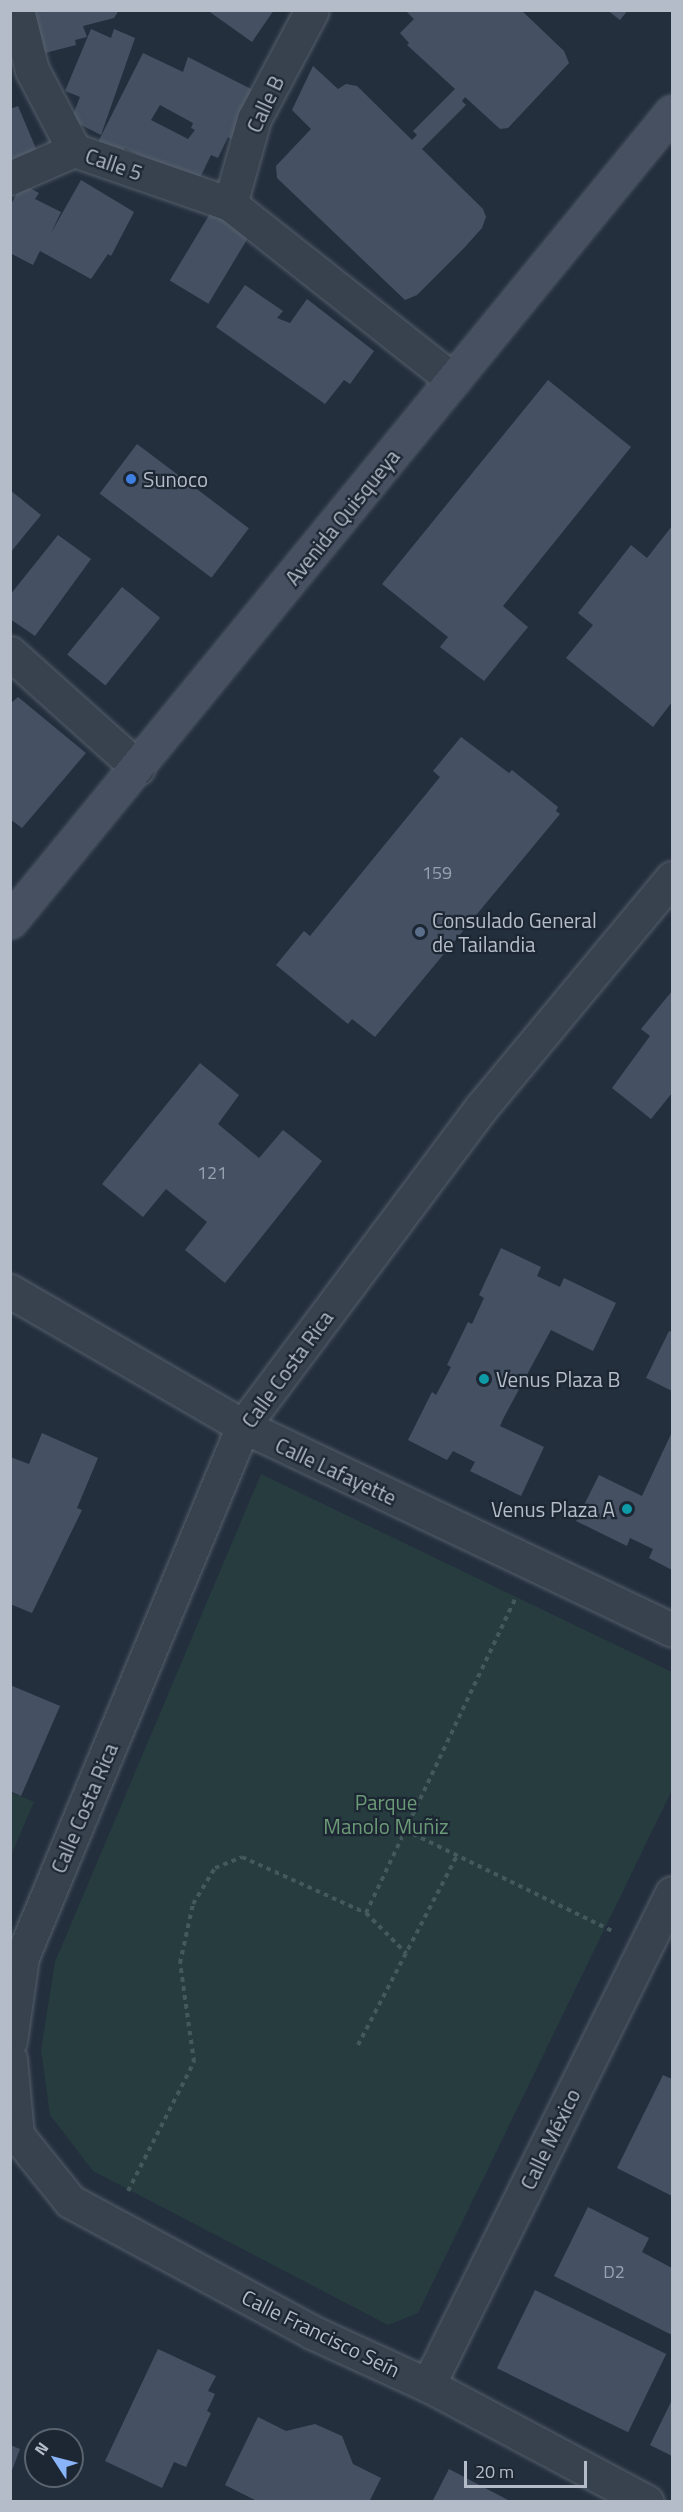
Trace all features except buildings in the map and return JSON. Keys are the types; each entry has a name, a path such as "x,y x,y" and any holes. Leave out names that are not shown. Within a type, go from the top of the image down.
{"street":[{"name":"Calle 5","path":"17,10 32,70 74,150 230,204 453,380"},
{"name":"Calle B","path":"230,204 254,119 312,10"},
{"name":"Avenida Quisqueya","path":"10,921 138,768 672,112"},
{"path":"10,178 74,150"},
{"path":"10,653 138,768"},
{"name":"Calle Costa Rica","path":"10,2041 22,1957 243,1426 480,1109 672,878"},
{"name":"Calle Lafayette","path":"10,1292 243,1426 672,1630"},
{"name":"Calle México","path":"428,2385 672,1893"},
{"name":"Calle Francisco Seín","path":"10,2059 17,2135 70,2201 312,2332 428,2385 647,2502"}],"path":[{"path":"366,1913 532,1564"},
{"path":"405,1830 646,1947"},
{"path":"358,2044 457,1856"},
{"path":"111,2224 194,2062 180,1963 193,1904 215,1868 242,1857 366,1913 406,1953"}],"green space":[{"name":"Parque Manolo Muñiz","path":"261,1474 672,1672 672,1790 418,2313 388,2325 93,2171 50,2115 41,2050 55,1962"},
{"path":"11,1792 34,1802 11,1855"}],"place":[{"name":"Sunoco","path":"131,479"},
{"name":"Consulado General de Tailandia","path":"420,932"},
{"name":"Venus Plaza B","path":"484,1379"},
{"name":"Venus Plaza A","path":"627,1509"}]}
